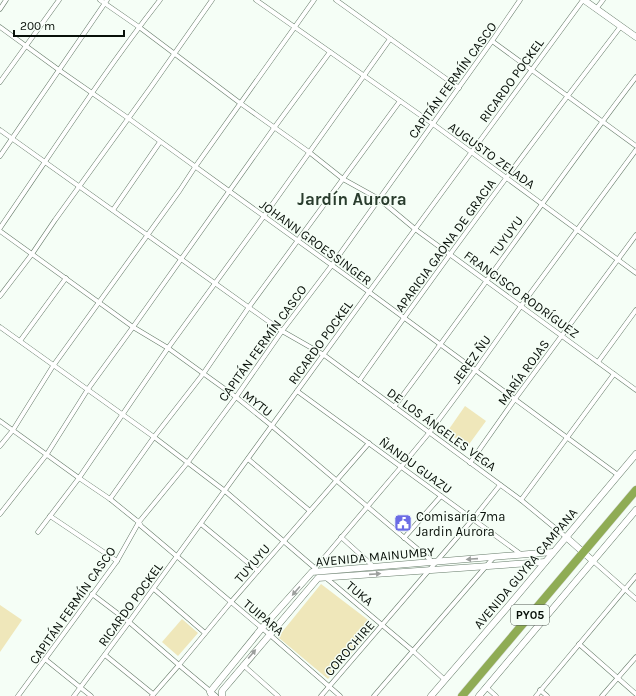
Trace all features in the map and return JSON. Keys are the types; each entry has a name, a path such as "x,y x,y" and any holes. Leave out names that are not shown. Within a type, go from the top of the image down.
{"highway":[{"name":"PY05","path":"462,696 636,490"}],"street":[{"path":"0,9 6,0"},
{"path":"0,82 59,0"},
{"name":"FRANCISCO RODRÍGUEZ","path":"100,0 106,2 173,54 309,152 343,179 379,199 415,229 635,388"},
{"path":"0,228 92,93 160,0"},
{"path":"0,296 32,254 212,0"},
{"name":"AUGUSTO ZELADA","path":"256,0 433,124 636,273"},
{"path":"0,446 13,430 53,366 314,0"},
{"path":"336,0 459,88"},
{"name":"CAPITÁN FERMÍN CASCO","path":"18,696 117,561 139,522 188,462 236,397 282,331 332,265 459,88 520,0"},
{"path":"584,0 636,37"},
{"name":"RICARDO POCKEL","path":"74,696 154,589 531,70 584,0"},
{"path":"596,9 602,0"},
{"path":"0,156 106,2"},
{"name":"APARICIA GAONA DE GRACIA","path":"359,381 450,254 621,26"},
{"name":"JOHANN GROESSINGER","path":"0,27 332,265 618,475"},
{"path":"38,532 79,478 168,348 390,39"},
{"path":"492,41 636,146"},
{"path":"0,514 2,509 47,454 88,389 330,52"},
{"name":"TUYUYU","path":"394,407 602,121 636,77"},
{"path":"110,499 154,437 203,374 249,307 298,241 312,219 400,101"},
{"name":"DE LOS ÁNGELES VEGA","path":"0,130 282,331 324,355 521,500 593,561"},
{"path":"113,210 160,142"},
{"name":"JEREZ ÑU","path":"315,570 429,433 636,150"},
{"name":"MYTU","path":"0,231 133,327 168,348 236,397 434,562"},
{"name":"MARÍA ROJAS","path":"470,463 515,399 636,235"},
{"path":"20,341 66,278"},
{"path":"598,362 636,310"},
{"name":"TUKA","path":"0,327 154,437 225,491 284,541 315,570 326,577 445,680"},
{"path":"521,500 614,374"},
{"name":"ÑANDU GUAZU","path":"297,391 522,555"},
{"name":"TUIPARA","path":"0,421 110,499 139,522 141,526 340,696"},
{"name":"TUYUYU","path":"152,695 368,443"},
{"name":"AVENIDA GUYRA CAMPANA","path":"431,696 636,454"},
{"path":"248,458 310,511"},
{"name":"COROCHIRE","path":"321,696 428,571 434,562 473,519 500,484"},
{"path":"404,538 441,496"},
{"path":"479,696 636,510"},
{"path":"50,516 117,561"},
{"path":"201,524 258,571"},
{"path":"341,537 374,566"},
{"name":"AVENIDA MAINUMBY","path":"209,694 262,628 315,570 553,552"},
{"path":"374,696 494,557"},
{"path":"593,561 636,599"},
{"name":"AVENIDA MAINUMBY","path":"222,696 222,691 318,578 545,562"},
{"path":"536,696 636,576"},
{"path":"154,589 205,633"},
{"path":"92,594 129,622 179,665 209,694 216,696"},
{"path":"579,644 636,694"},
{"path":"105,655 152,695"},
{"path":"602,696 636,657"},
{"path":"45,659 91,696"},
{"path":"243,666 278,696"},
{"path":"486,687 496,696"},
{"path":"540,690 547,696"}],"shaded area":[{"path":"465,406 486,421 467,447 447,432"},
{"path":"321,584 376,626 328,679 278,637"},
{"path":"0,605 22,620 0,652"},
{"path":"182,619 198,633 178,656 162,642"}],"place":[{"name":"Comisaría 7ma Jardin Aurora","path":"403,523"}],"district":[{"name":"Jardín Aurora","path":"352,199"}]}
